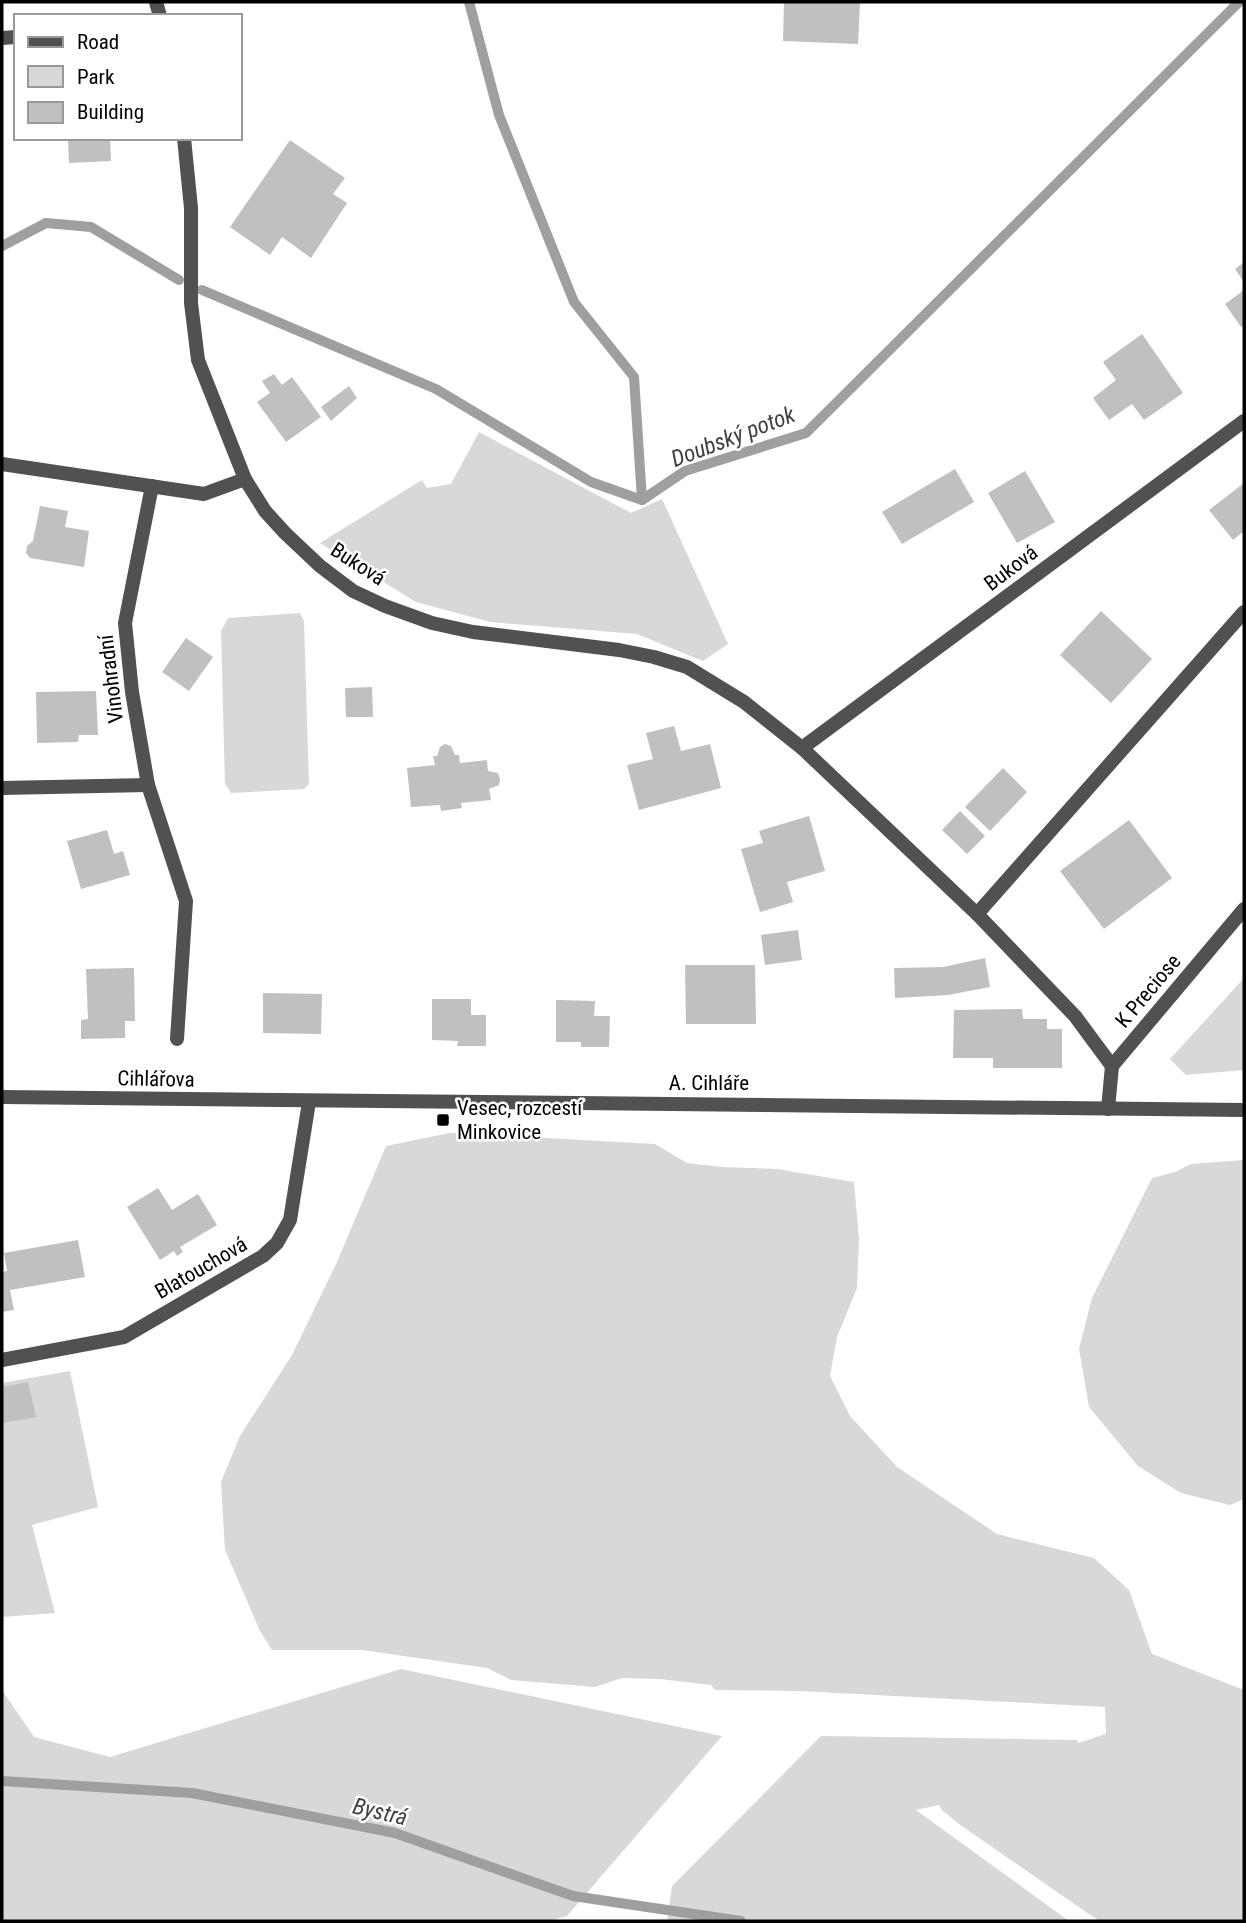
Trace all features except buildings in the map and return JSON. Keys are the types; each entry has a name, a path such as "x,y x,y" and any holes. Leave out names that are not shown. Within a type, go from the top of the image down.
{"street":[{"name":"Buková","path":"184,140 191,208 191,303 198,360 245,479 265,511 285,533 320,566 353,591 384,606 432,623 463,630 619,650 687,667 744,702 802,748 977,914 1075,1016 1112,1066"},
{"name":"Buková","path":"802,748 1244,421"},
{"path":"2,464 204,494 245,479"},
{"name":"Vinohradní","path":"152,486 125,623 132,692 149,785 186,901 177,1039"},
{"path":"977,914 1244,612"},
{"path":"2,788 149,785"},
{"name":"K Preciose","path":"1112,1066 1244,909"},
{"path":"1108,1109 1112,1066"},
{"name":"Cihlářova","path":"2,1097 309,1102"},
{"name":"A. Cihláře","path":"309,1102 1244,1110"},
{"name":"Blatouchová","path":"2,1360 124,1337 263,1256 277,1243 290,1220 309,1102"}],"green space":[{"path":"479,432 631,513 662,499 728,644 703,661 637,634 490,622 416,602 320,543 422,480 427,488 451,484"},
{"path":"300,613 304,621 309,784 304,789 231,793 225,784 221,631 228,618"},
{"path":"1244,978 1244,1070 1186,1075 1170,1059"},
{"path":"450,1133 655,1144 687,1163 777,1169 854,1182 859,1239 857,1288 837,1337 830,1376 850,1416 897,1467 997,1534 1094,1558 1129,1590 1152,1654 1244,1690 1244,1921 1099,1921 959,1824 939,1805 916,1810 1069,1921 667,1921 672,1886 821,1736 1077,1740 1078,1743 1106,1734 1105,1707 800,1691 715,1690 711,1685 660,1679 622,1678 595,1687 511,1680 487,1668 362,1650 272,1650 260,1631 225,1550 221,1482 240,1436 292,1355 337,1262 386,1146"},
{"path":"1244,1160 1244,1499 1230,1505 1181,1493 1138,1466 1089,1407 1079,1349 1092,1298 1152,1178 1175,1172 1191,1164"},
{"path":"70,1371 98,1507 32,1525 55,1613 2,1617 2,1383"},
{"path":"401,1669 722,1736 567,1916 548,1921 2,1921 2,1690 34,1737 110,1757"}],"waterway":[{"path":"469,2 499,115 574,302 634,377 642,500"},
{"name":"Doubský potok","path":"202,290 436,389 591,482 642,500 685,471 806,433 1239,2"},
{"name":"Doubský potok","path":"2,246 46,223 91,227 179,280"},
{"name":"Bystrá","path":"2,1781 192,1793 395,1833 573,1896 741,1921"}],"place":[{"name":"Vesec, rozcestí Minkovice","path":"443,1120"}]}
